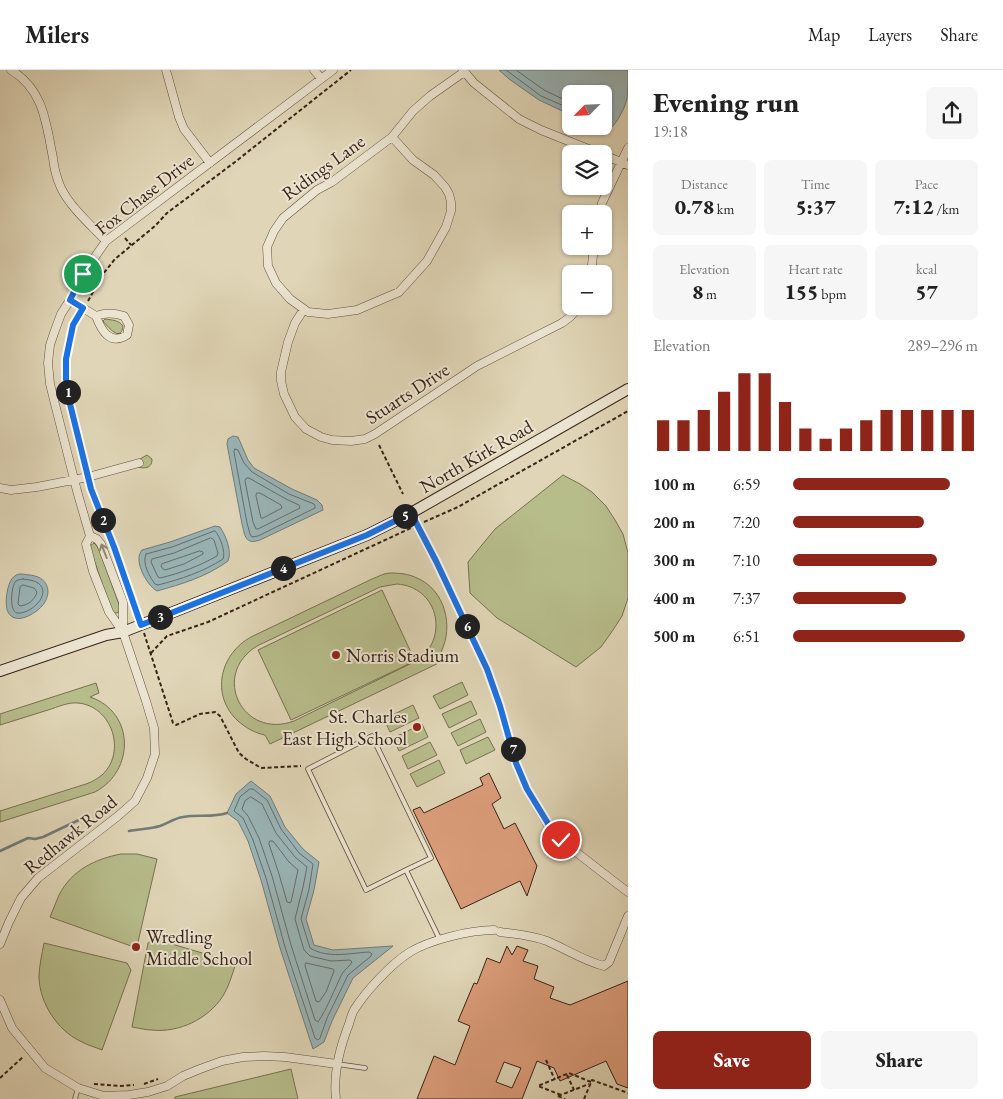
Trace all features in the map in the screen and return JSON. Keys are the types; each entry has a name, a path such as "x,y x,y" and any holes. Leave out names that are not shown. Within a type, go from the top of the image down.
{"main road":[{"name":"North Kirk Road","path":"0,671 106,635 123,632 367,535 411,513 628,389"}],"street":[{"path":"11,70 28,83 38,97 45,117 54,166 61,187 72,205 106,241"},
{"path":"166,70 178,117 184,129 210,163"},
{"path":"314,70 321,78"},
{"name":"Fox Chase Drive","path":"123,632 109,612 93,571 86,544 90,536 50,384 48,362 54,332 61,314 83,274 106,241 332,70"},
{"path":"464,71 480,88 519,119 579,145"},
{"name":"Ridings Lane","path":"304,309 290,299 276,283 268,266 267,247 274,231 283,218 317,190 352,168 392,137 413,111 464,71"},
{"path":"304,309 308,312 328,314 357,310 399,292 427,261 446,227 451,211 451,202 445,187 434,175 413,160 392,137"},
{"path":"601,205 624,164 628,148"},
{"path":"612,159 624,164"},
{"path":"70,300 96,316"},
{"name":"Stuarts Drive","path":"304,309 295,323 288,342 281,372 284,394 295,417 306,429 321,437 332,440 351,441 364,439 386,428 477,366 562,323 572,315"},
{"path":"0,488 11,490 24,489 88,477 138,464"},
{"path":"411,513 487,669 500,706 516,763 527,789 552,830 561,840 628,892"},
{"name":"Fox Chase Drive","path":"90,536 102,544 123,602 123,632"},
{"name":"Redhawk Road","path":"0,944 21,898 38,878 135,801 147,778 155,754 154,728 123,632"},
{"path":"336,1099 337,1064 344,1036 354,1011 376,982 410,952 440,940 477,931 497,931 532,936 585,960 604,966 609,962 628,916"},
{"path":"0,1000 12,1028 45,1068 78,1088 104,1096 148,1092 166,1086 200,1069 244,1057 285,1057 337,1064"}],"lane":[{"path":"372,736 431,858 406,870 366,890 308,769 372,736"},
{"path":"406,870 440,940"},
{"path":"337,1064 365,1068"},
{"path":"74,1099 78,1088"}],"path":[{"path":"301,766 261,768 246,759 239,753 220,716 215,712 200,714 176,724 173,723 151,652 114,547 95,501 70,404 66,379 66,359 73,325 103,274 115,259 167,213 228,168 351,70"},
{"path":"125,238 131,245"},
{"path":"379,445 403,494"},
{"path":"0,1078 31,1050"},
{"path":"546,1060 555,1080"},
{"path":"590,1083 569,1073 538,1086 561,1095 590,1083 592,1080 628,1094"},
{"path":"567,1075 574,1090"},
{"path":"90,1083 121,1086 141,1084 164,1078"},
{"path":"584,1099 590,1083"},
{"path":"561,1095 558,1096 565,1099"}],"green space":[{"path":"105,319 119,323 123,326 122,331 120,333 114,332 103,321"},
{"path":"147,455 152,459 152,463 148,467 133,466 133,463"},
{"path":"563,475 592,492 606,506 623,534 628,553 628,598 622,616 601,647 576,667 497,618 470,593 468,562 495,529"},
{"path":"94,543 99,550 120,607 120,611 117,613 114,613 111,609 91,551 90,546"},
{"path":"397,573 417,578 434,591 440,600 447,620 445,642 441,652 445,660 270,744 265,735 251,730 238,721 229,711 224,699 222,676 226,664 240,644 384,574","holes":["397,584 411,587 422,593 430,602 436,625 429,649 420,659 294,721 276,724 260,721 247,713 239,702 235,687 236,673 243,658 257,646 380,587"]},
{"name":"Norris Stadium","path":"382,590 415,661 291,720 258,650"},
{"path":"462,682 468,695 440,709 433,696"},
{"path":"96,683 99,693 90,697 105,705 115,715 122,728 124,742 123,757 117,770 108,783 95,792 0,822 0,811 86,784 98,778 110,765 114,754 114,743 107,721 100,712 90,706 70,703 0,725 0,714"},
{"path":"471,701 477,714 449,728 442,714"},
{"path":"413,705 419,718 390,732 384,719"},
{"path":"480,719 486,732 458,746 451,733"},
{"path":"422,724 428,737 399,751 393,738"},
{"path":"488,737 495,750 466,764 460,750"},
{"path":"430,742 437,755 408,769 402,756"},
{"path":"439,760 445,773 417,787 410,774"},
{"path":"121,854 137,854 157,859 138,942 131,946 50,917 64,886 77,872 102,859"},
{"path":"155,939 236,963 227,988 217,1004 201,1018 182,1027 149,1030 132,1027 148,943"},
{"path":"44,943 127,963 131,970 102,1050 85,1044 64,1030 46,1006 39,978"},
{"path":"291,1069 298,1099 175,1099 175,1097"}],"water":[{"path":"499,70 628,70 628,92 626,102 612,127 612,85 562,85 562,111 539,100"},
{"path":"233,436 238,437 248,460 254,468 292,489 317,500 322,505 323,510 260,540 251,541 246,538 227,444 228,439"},
{"path":"215,526 220,527 226,539 229,548 228,561 202,576 176,586 157,591 150,585 140,567 139,557 142,550"},
{"path":"22,574 36,576 42,580 47,586 48,594 45,602 35,612 25,617 15,618 11,616 7,609 7,593 12,578"},
{"path":"251,781 270,796 285,827 303,849 319,862 306,919 314,945 333,950 393,946 353,978 324,1042 313,1049 248,841 238,821 227,813 236,794"}],"building":[{"path":"489,773 501,798 492,804 504,829 515,823 537,866 527,896 520,881 461,909 413,810 420,807 424,813 483,785 480,778"},
{"path":"507,946 512,955 517,946 528,950 523,961 538,966 534,979 554,987 550,998 570,1005 628,981 628,1088 617,1084 606,1061 560,1081 554,1068 537,1061 522,1099 417,1099 434,1056 455,1065 470,1026 458,1021 474,983 477,984 487,958 500,963","holes":["504,1062 521,1068 512,1088 496,1082"]}],"waterway":[{"path":"129,831 156,827 177,818 227,813"},
{"path":"0,851 28,838 43,837 81,819 89,819"}],"place":[{"name":"Norris Stadium","path":"336,655"},
{"name":"St. Charles East High School","path":"417,727"},
{"name":"Wredling Middle School","path":"136,947"}],"route":[{"path":"83,274 70,300 83,308 73,325 66,359 66,379 70,404 91,489 114,547 141,625 367,535 411,513 487,669 510,737 516,763 527,789 552,830 561,840"}]}
